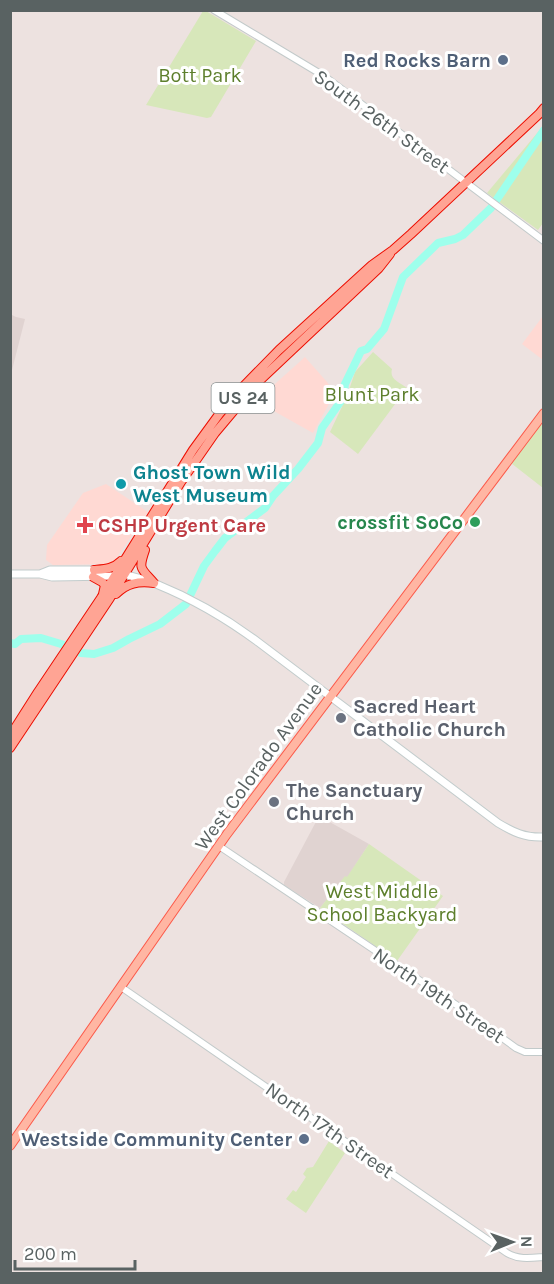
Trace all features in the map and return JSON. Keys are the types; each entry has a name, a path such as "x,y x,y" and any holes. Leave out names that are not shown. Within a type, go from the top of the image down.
{"highway":[{"name":"US 24","path":"10,748 101,598 153,530 206,445 241,400 282,358 379,268 393,250 542,111"},
{"name":"US 24","path":"78,638 102,610 140,537 193,450 213,423 267,362 379,259 393,250"},
{"path":"153,530 140,563 154,583"},
{"path":"101,598 105,585 93,574 117,565 140,537"},
{"path":"102,610 124,586 134,582 154,583"},
{"name":"US 24","path":"10,736 65,658"}],"main road":[{"name":"West Colorado Avenue","path":"10,1146 219,846 543,412"},
{"path":"10,574 40,574 52,577 119,574 154,583 175,592 237,627 504,827 524,836 543,837"}],"street":[{"name":"South 26th Street","path":"214,10 324,76 543,241"},
{"name":"North 19th Street","path":"219,846 516,1048 525,1052 543,1052"},
{"name":"North 17th Street","path":"121,987 507,1253 520,1258 543,1257"}],"shaded area":[{"path":"11,312 16,317 25,319 11,374"},
{"path":"543,316 543,360 522,344"},
{"path":"305,357 335,393 313,433 259,400"},
{"path":"106,484 148,512 112,564 53,565 46,560 47,545 83,493"},
{"path":"319,816 369,844 347,878 345,877 320,908 284,885"}],"green space":[{"name":"Bott Park","path":"203,11 256,41 211,117 146,105"},
{"path":"543,126 543,223 538,230 487,193"},
{"name":"Blunt Park","path":"373,352 392,369 392,376 407,388 358,454 330,432 347,396 355,372"},
{"path":"537,421 543,426 543,488 507,460"},
{"name":"West Middle School Backyard","path":"369,844 443,896 397,961 320,908 345,876 347,877"},
{"path":"329,1141 345,1153 306,1213 286,1199 293,1190 296,1192 306,1177 303,1174 307,1168 313,1167"}],"waterway":[{"path":"10,643 15,644 21,639 41,638 81,653 94,654 113,648 160,624 186,604 204,566 225,538 265,508 318,443 322,428 343,398 345,384 361,351 367,349 384,329 403,277 438,243 463,235 491,208 544,130"}],"place":[{"name":"Red Rocks Barn","path":"503,60"},
{"name":"Ghost Town Wild West Museum","path":"121,484"},
{"name":"crossfit SoCo","path":"475,522"},
{"name":"CSHP Urgent Care","path":"85,525"},
{"name":"Sacred Heart Catholic Church","path":"341,718"},
{"name":"The Sanctuary Church","path":"274,802"},
{"name":"Westside Community Center","path":"304,1139"}]}
